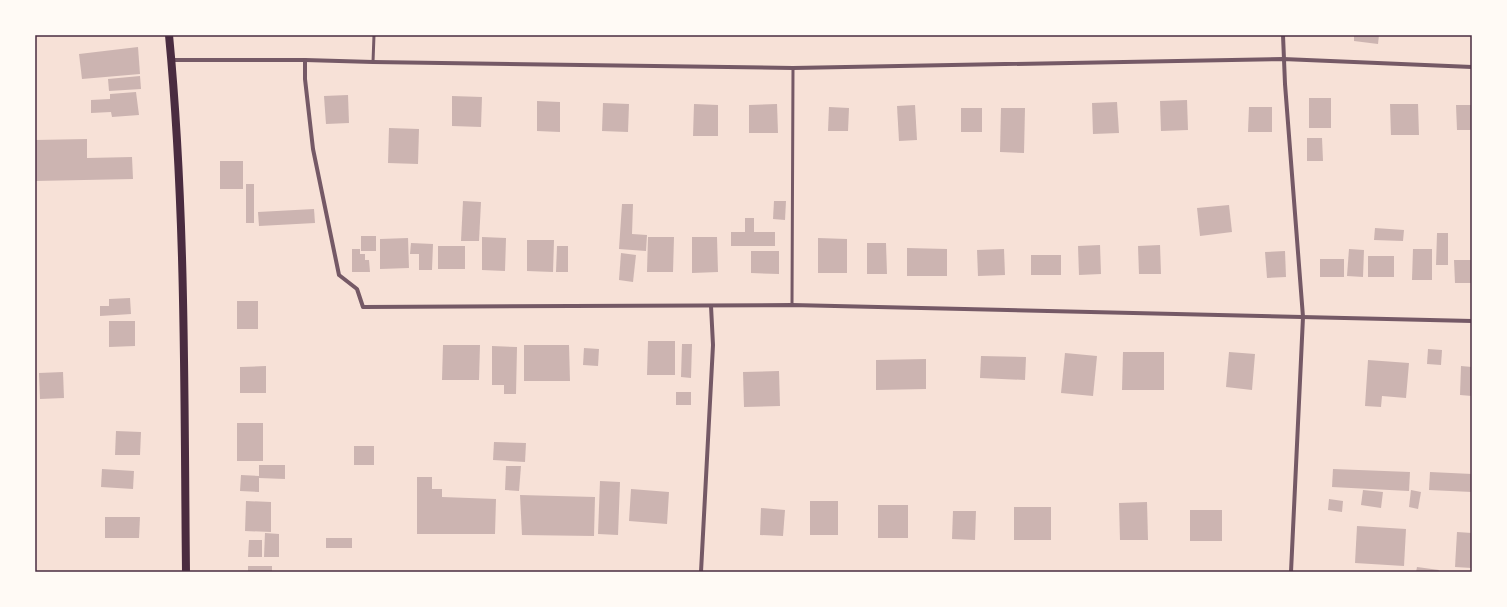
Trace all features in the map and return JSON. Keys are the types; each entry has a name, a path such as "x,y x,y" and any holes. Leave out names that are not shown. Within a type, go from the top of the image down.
{"main road":[{"path":"170,35 178,137 182,238 186,572"}],"street":[{"path":"1283,35 1283,59 1303,317 1290,572"},
{"path":"172,60 305,60 793,68 1283,59 1472,67"},
{"path":"305,60 305,79 313,149 339,275 357,289 363,307 792,305 1472,321"},
{"path":"701,572 713,345 711,306"}],"lane":[{"path":"374,35 374,62"},
{"path":"792,305 793,68"}],"building":[{"path":"1354,35 1379,35 1378,44 1354,41"},
{"path":"138,47 140,74 82,79 79,54"},
{"path":"140,76 141,89 109,91 108,79"},
{"path":"136,92 139,115 112,117 111,112 91,113 91,100 110,99 110,94"},
{"path":"348,95 349,123 326,124 324,96"},
{"path":"452,96 482,97 481,127 452,126"},
{"path":"1309,98 1331,98 1331,128 1309,128"},
{"path":"1187,100 1188,130 1161,131 1160,101"},
{"path":"537,101 560,102 560,132 537,131"},
{"path":"1117,102 1119,133 1093,134 1092,103"},
{"path":"603,103 629,104 628,132 602,131"},
{"path":"694,104 718,105 718,136 693,136"},
{"path":"777,104 778,133 749,133 749,105"},
{"path":"1390,104 1418,104 1419,135 1391,135"},
{"path":"915,105 917,140 899,141 897,106"},
{"path":"1456,105 1472,105 1472,130 1457,130"},
{"path":"829,107 849,108 848,131 828,131"},
{"path":"1249,107 1272,107 1272,132 1248,132"},
{"path":"961,108 982,108 982,132 961,132"},
{"path":"1001,108 1025,108 1024,153 1000,152"},
{"path":"389,128 419,129 418,164 388,163"},
{"path":"1307,138 1322,138 1323,161 1307,161"},
{"path":"87,139 87,158 132,157 133,179 35,181 35,140"},
{"path":"220,161 243,161 243,189 220,189"},
{"path":"246,184 254,184 254,223 246,223"},
{"path":"463,201 481,202 479,241 461,241"},
{"path":"774,201 786,201 785,220 773,219"},
{"path":"622,204 633,204 632,234 647,235 646,251 619,249"},
{"path":"1229,205 1232,232 1200,236 1197,208"},
{"path":"314,209 315,223 259,226 258,212"},
{"path":"745,218 754,218 754,232 775,232 775,246 731,246 731,232 745,232"},
{"path":"1375,228 1404,230 1403,241 1374,240"},
{"path":"1437,233 1448,233 1448,265 1436,265"},
{"path":"361,236 376,236 376,251 361,251"},
{"path":"482,237 506,238 505,271 482,270"},
{"path":"648,237 674,237 673,272 647,272"},
{"path":"692,237 717,237 718,272 692,273"},
{"path":"408,238 409,268 380,269 380,239"},
{"path":"818,238 847,239 847,273 818,273"},
{"path":"527,240 554,240 553,272 527,271"},
{"path":"411,243 433,244 432,270 419,270 419,254 410,254"},
{"path":"867,243 886,243 887,274 867,274"},
{"path":"1100,245 1101,274 1079,275 1078,246"},
{"path":"1160,245 1161,274 1139,274 1138,246"},
{"path":"438,246 465,246 465,269 438,269"},
{"path":"557,246 568,246 568,272 556,272"},
{"path":"907,248 947,249 947,276 907,276"},
{"path":"352,249 360,249 360,254 365,254 365,260 369,260 370,272 352,272"},
{"path":"1004,249 1005,275 978,276 977,250"},
{"path":"1349,249 1364,250 1363,277 1347,276"},
{"path":"1413,249 1432,249 1432,280 1412,280"},
{"path":"751,251 779,251 779,274 751,273"},
{"path":"1285,251 1286,277 1267,278 1265,252"},
{"path":"621,253 636,255 633,282 619,280"},
{"path":"1031,255 1061,255 1061,275 1031,275"},
{"path":"1368,256 1394,256 1394,277 1368,277"},
{"path":"1320,259 1344,259 1344,277 1320,277"},
{"path":"1454,260 1472,260 1472,283 1455,283"},
{"path":"130,298 131,314 100,316 100,306 109,306 109,299"},
{"path":"237,301 258,301 258,329 237,329"},
{"path":"109,321 135,321 135,346 109,347"},
{"path":"648,341 675,341 675,375 647,375"},
{"path":"682,344 692,344 691,378 681,377"},
{"path":"443,345 480,345 479,380 442,380"},
{"path":"524,345 569,345 570,381 524,381"},
{"path":"492,346 517,347 516,394 504,394 504,385 492,385"},
{"path":"584,348 599,349 598,366 583,365"},
{"path":"1428,349 1442,350 1441,365 1427,364"},
{"path":"1123,352 1164,352 1164,390 1122,390"},
{"path":"1229,352 1255,354 1252,390 1226,387"},
{"path":"1065,353 1097,356 1093,396 1061,393"},
{"path":"981,356 1026,357 1025,380 980,378"},
{"path":"926,359 926,389 876,390 876,360"},
{"path":"1368,360 1409,363 1406,398 1382,396 1381,407 1365,406"},
{"path":"266,366 266,393 240,393 240,367"},
{"path":"1461,366 1472,367 1472,396 1460,395"},
{"path":"779,371 780,406 744,407 743,372"},
{"path":"63,372 64,398 40,399 39,373"},
{"path":"676,392 691,392 691,405 676,405"},
{"path":"237,423 263,423 263,461 237,461"},
{"path":"116,431 141,432 140,455 115,455"},
{"path":"494,442 526,443 525,462 493,460"},
{"path":"354,446 374,446 374,465 354,465"},
{"path":"259,465 285,465 285,479 259,478 259,492 240,491 241,475 259,476"},
{"path":"506,466 521,466 519,491 505,490"},
{"path":"102,469 134,471 133,489 101,487"},
{"path":"1333,469 1410,472 1409,491 1332,487"},
{"path":"1430,472 1472,474 1472,492 1429,490"},
{"path":"417,477 432,477 432,489 442,489 442,497 496,499 495,534 417,534"},
{"path":"600,481 620,482 618,535 598,534"},
{"path":"631,489 669,492 667,524 629,521"},
{"path":"1363,490 1383,492 1381,508 1361,505"},
{"path":"1411,490 1421,492 1418,509 1409,507"},
{"path":"520,495 595,497 594,536 522,535"},
{"path":"1329,499 1343,501 1342,512 1328,510"},
{"path":"246,501 271,502 271,532 245,531"},
{"path":"810,501 838,501 838,535 810,535"},
{"path":"1147,502 1148,540 1120,540 1119,503"},
{"path":"878,505 908,505 908,538 878,538"},
{"path":"1014,507 1051,507 1051,540 1014,540"},
{"path":"761,508 785,510 783,536 760,535"},
{"path":"1190,510 1222,510 1222,541 1190,541"},
{"path":"953,511 976,511 975,540 952,539"},
{"path":"105,517 140,517 139,538 105,538"},
{"path":"1357,526 1406,529 1404,566 1355,563"},
{"path":"1457,532 1472,533 1472,568 1455,567"},
{"path":"265,533 279,534 279,557 264,557"},
{"path":"326,538 352,538 352,548 326,548"},
{"path":"249,540 262,540 262,557 248,557"},
{"path":"248,566 272,566 272,572 248,572"},
{"path":"1417,567 1439,570 1438,572 1416,572"}]}
